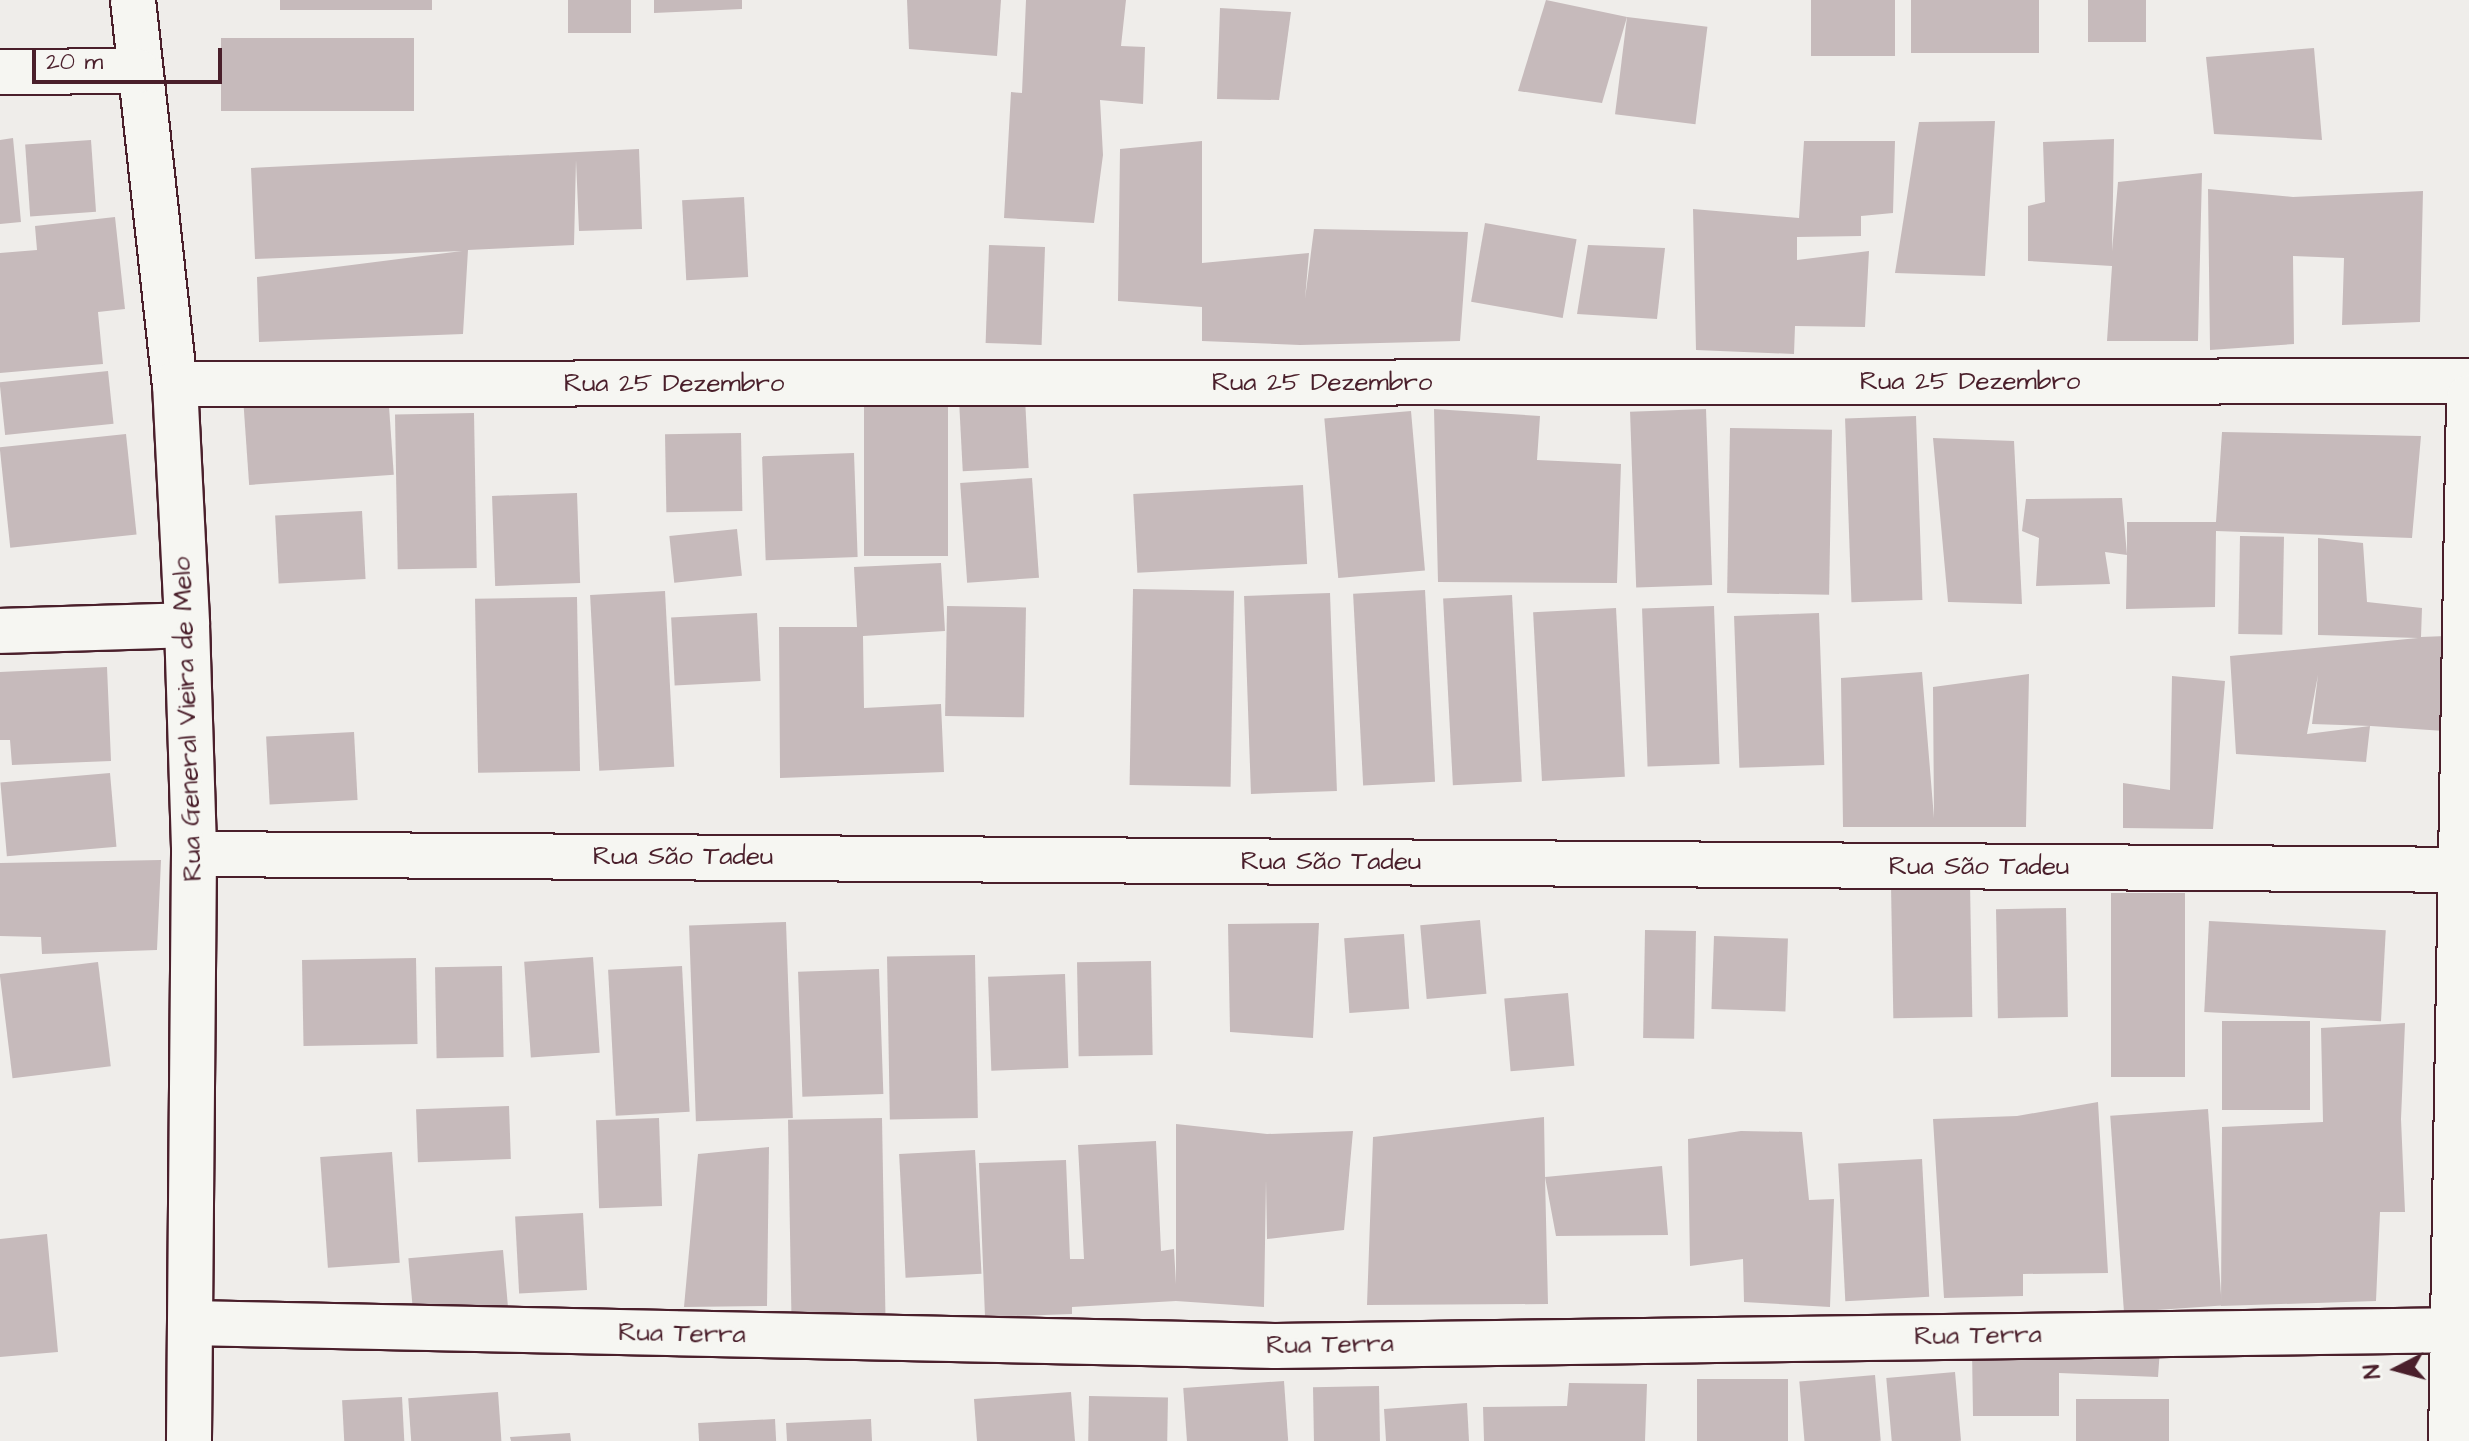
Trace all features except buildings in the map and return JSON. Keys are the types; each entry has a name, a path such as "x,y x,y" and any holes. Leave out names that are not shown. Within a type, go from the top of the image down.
{"street":[{"name":"Rua General Vieira de Melo","path":"133,0 137,71 175,384 187,625 194,854 189,1441"},
{"path":"0,72 137,71"},
{"name":"Rua 25 Dezembro","path":"175,384 2469,381"},
{"path":"2451,1441 2461,1330 2469,397"},
{"path":"0,631 187,625"},
{"name":"Rua São Tadeu","path":"194,854 2465,870"},
{"name":"Rua Terra","path":"190,1323 1275,1346 2461,1330"}]}
